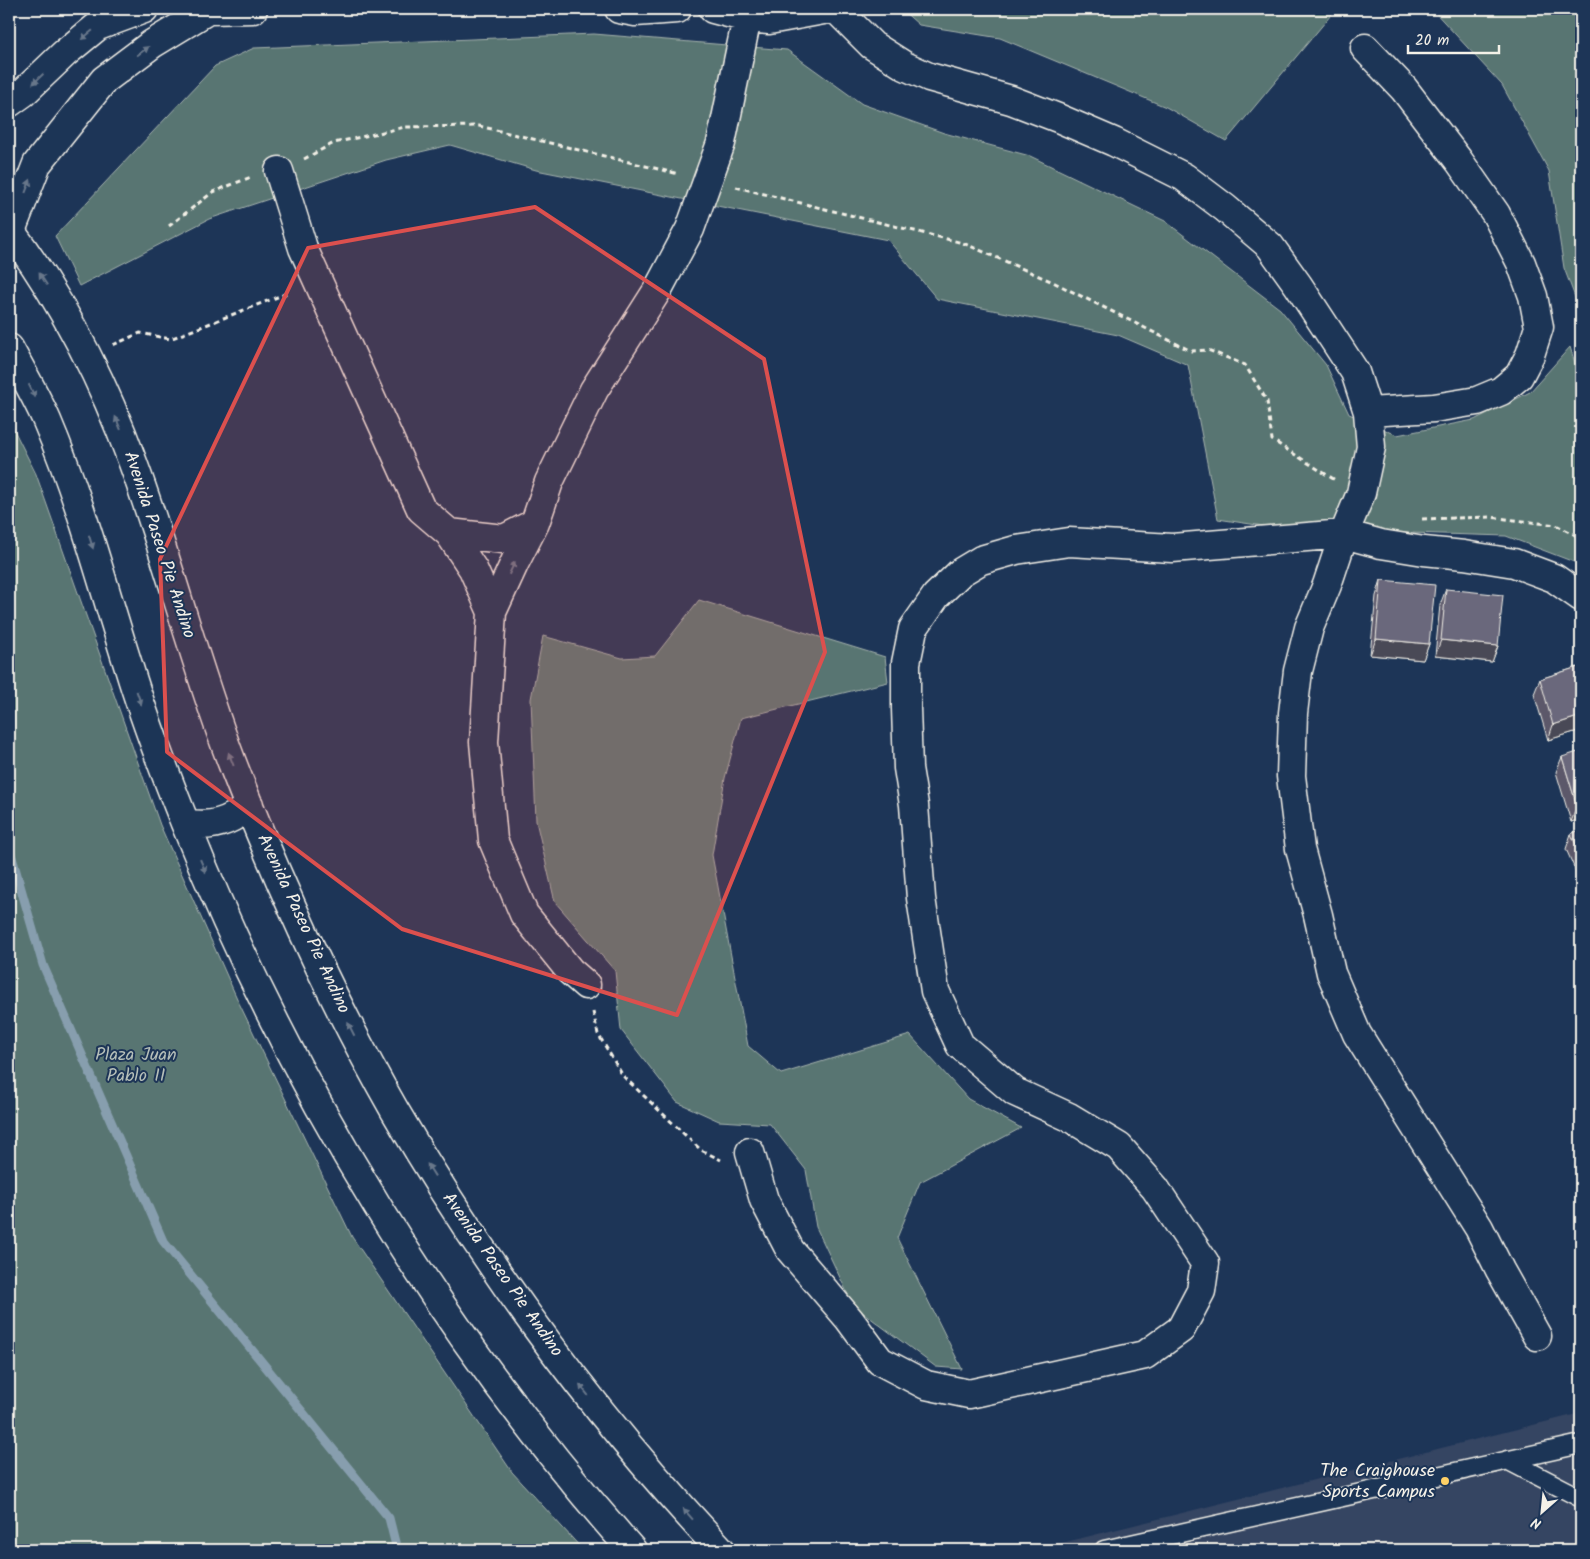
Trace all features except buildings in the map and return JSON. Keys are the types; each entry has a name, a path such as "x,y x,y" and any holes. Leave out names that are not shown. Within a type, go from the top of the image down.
{"street":[{"path":"9,103 23,93 65,53 98,26 144,9"},
{"path":"10,230 37,164 104,80 202,9 253,9"},
{"path":"619,9 635,12 677,9"},
{"path":"713,9 747,18 769,20 829,9"},
{"path":"836,9 872,46 905,66 929,77 1011,100 1114,142 1184,177 1218,202 1270,246 1355,372 1368,412 1371,447 1359,500 1344,534 1327,585 1309,628 1298,671 1293,713 1291,776 1300,849 1331,973 1357,1034 1479,1228 1537,1336"},
{"path":"586,985 570,970 524,914 493,840 484,742 492,612 514,562 535,523 549,482 594,390 657,291 690,229 721,143 747,18"},
{"path":"1365,48 1404,89 1459,161 1496,214 1524,271 1533,296 1539,327 1530,355 1519,376 1501,391 1477,400 1434,408 1368,412"},
{"path":"279,171 303,248 421,509 449,533 473,569 492,612"},
{"name":"Avenida Paseo Pie Andino","path":"10,230 54,296 87,356 114,414 133,463 211,703 249,805 284,888 358,1042 395,1110 433,1173 517,1301 565,1366 654,1476 721,1550"},
{"path":"9,348 46,419 81,511 156,749 225,919 269,1012 345,1153 408,1253 489,1372 540,1440 593,1506 632,1550"},
{"path":"449,533 504,539 535,523"},
{"path":"750,1152 764,1200 790,1250 849,1319 880,1361 926,1385 969,1394 1144,1355 1181,1329 1201,1291 1205,1263 1155,1188 1119,1147 1069,1117 1016,1092 960,1045 935,991 921,898 914,805 908,768 906,663 913,629 936,596 961,572 981,560 1016,550 1069,542 1172,548 1344,534 1381,544 1424,551 1464,554 1514,563 1554,578 1581,597"},
{"path":"185,823 209,825 221,823 241,813 249,805"}],"lane":[{"path":"1104,1550 1581,1444"},
{"path":"1507,1460 1581,1498"}],"path":[{"path":"169,226 213,192 248,178 279,171 334,143 406,127 479,126 963,243 1053,282 1191,351 1208,350 1244,365 1267,401 1272,440 1339,483 1359,500"},
{"path":"87,356 140,333 170,339 318,281"},
{"path":"1416,519 1490,517 1556,525 1581,538"},
{"path":"586,985 598,1034 623,1076 701,1150 723,1161 750,1152"}],"highlighted area":[{"path":"535,207 764,359 825,652 677,1015 402,929 167,752 160,559 308,248"}],"shaded area":[{"name":"The Craighouse Sports Campus","path":"1581,1413 1581,1550 1031,1550 1038,1549"}],"green space":[{"path":"901,9 1336,9 1226,141 1166,107 1000,38 919,25"},
{"path":"1432,9 1581,9 1581,313 1564,268 1549,171 1502,85"},
{"path":"594,34 787,50 862,104 944,133 1030,156 1165,221 1280,309 1326,365 1349,414 1397,435 1474,420 1530,392 1570,347 1581,382 1581,569 1574,562 1506,536 1283,529 1218,519 1188,365 1118,335 937,299 888,240 536,170 450,145 386,160 209,219 79,286 55,236 215,66 254,48"},
{"name":"Plaza Juan Pablo II","path":"9,420 36,474 160,825 239,1003 352,1237 512,1472 583,1550 9,1550"},
{"path":"699,600 885,657 888,682 741,718 725,778 712,855 748,1046 781,1074 910,1035 968,1099 1021,1128 920,1182 897,1238 962,1369 936,1367 853,1305 816,1227 806,1170 770,1124 719,1121 677,1102 621,1030 615,971 555,902 536,821 531,699 543,636 622,658 655,656"}],"waterway":[{"path":"9,847 43,965 163,1241 389,1518 397,1550"}],"place":[{"name":"The Craighouse Sports Campus","path":"1445,1481"}]}
